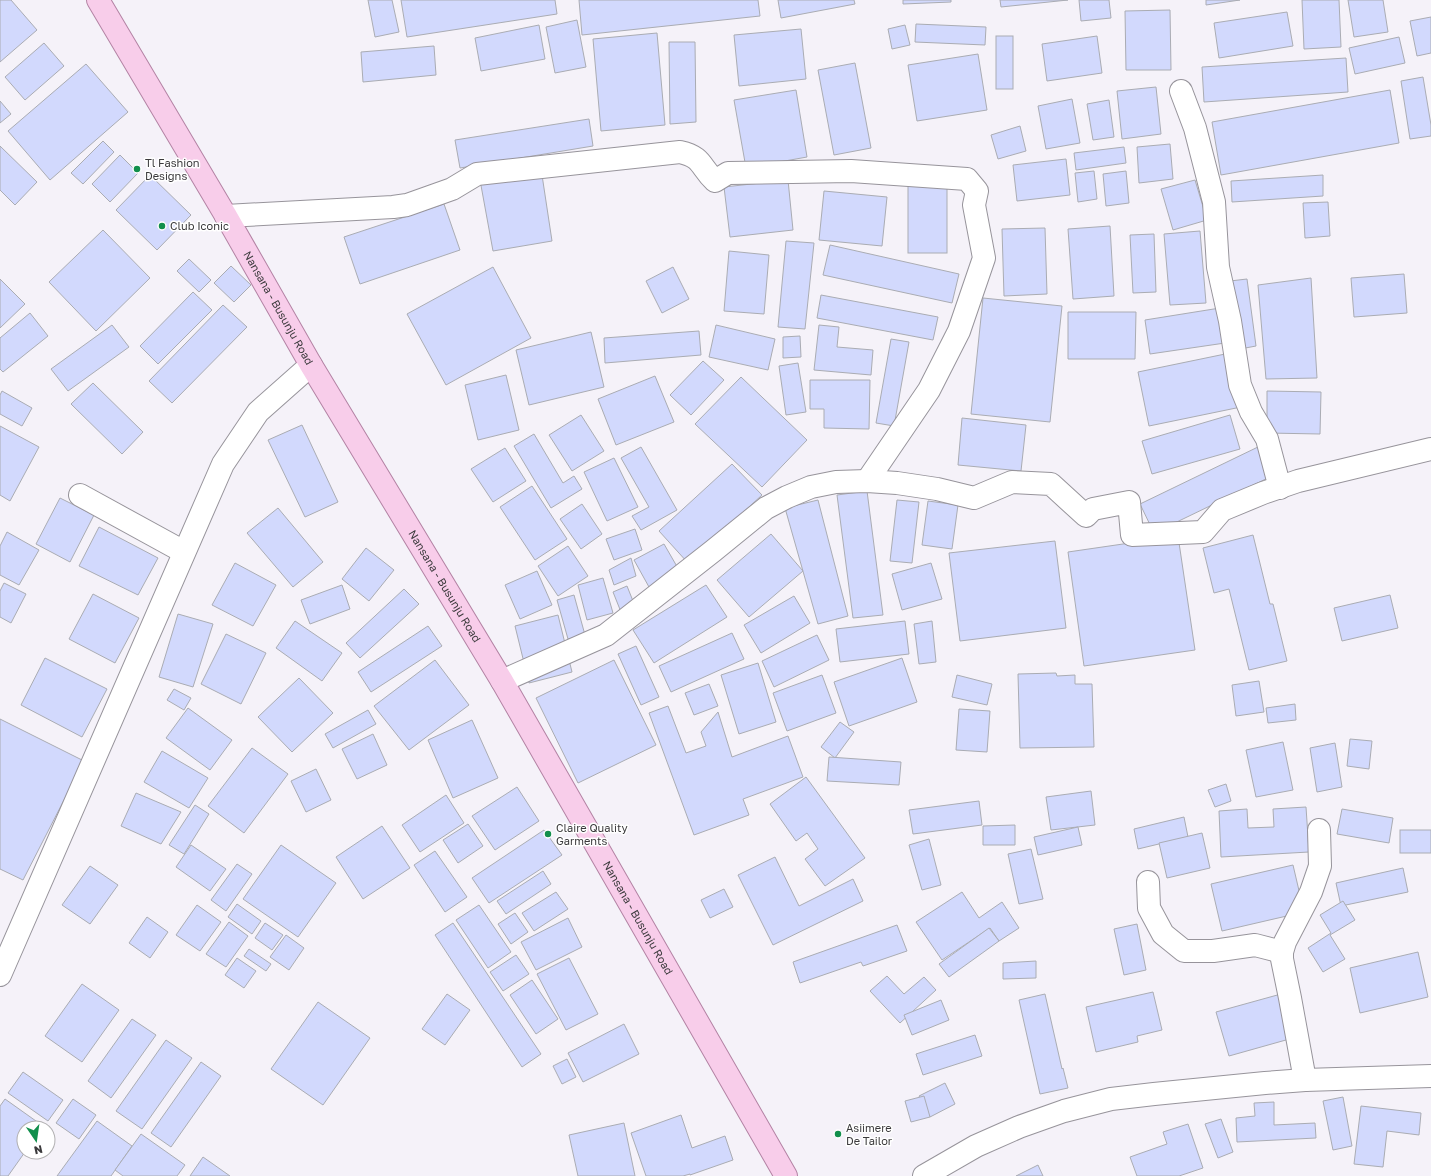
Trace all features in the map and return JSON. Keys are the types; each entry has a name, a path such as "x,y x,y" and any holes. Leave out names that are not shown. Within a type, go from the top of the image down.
{"main road":[{"name":"Nansana - Busunju Road","path":"98,0 226,216 311,365 502,682 786,1176"}],"street":[{"path":"1181,91 1195,128 1214,202 1218,268 1230,321 1240,385 1251,412 1267,439 1280,488"},
{"path":"226,216 393,207 407,205 452,189 477,174 680,152 692,155 703,165 715,181 728,173 851,171 968,179 977,191 974,205 984,258 959,331 929,390 868,481"},
{"path":"0,975 223,464 258,412 311,365"},
{"path":"502,682 606,635 766,508 811,487 836,482 868,481 897,483 937,489 974,498 1012,482 1051,484 1086,516 1093,510 1129,502 1132,535 1203,532 1222,510 1264,493 1298,481 1431,449"},
{"path":"80,495 184,552"},
{"path":"1305,1080 1282,952 1285,942 1311,892 1320,866 1319,830"},
{"path":"1148,882 1149,908 1163,934 1184,951 1213,952 1255,945 1282,952"},
{"path":"924,1176 976,1146 1019,1127 1064,1111 1104,1101 1154,1094 1305,1080 1431,1076"}],"building":[{"path":"0,0 11,0 37,30 0,62"},
{"path":"368,0 392,0 399,32 375,37"},
{"path":"401,0 555,0 557,14 407,37"},
{"path":"579,0 758,0 760,16 582,35"},
{"path":"778,0 854,0 855,4 781,18"},
{"path":"903,0 951,0 951,2 903,4"},
{"path":"1000,0 1068,0 1001,7"},
{"path":"1079,0 1109,0 1111,18 1081,21"},
{"path":"1206,0 1240,0 1206,5"},
{"path":"1302,0 1339,0 1341,47 1304,49"},
{"path":"1348,0 1383,0 1388,32 1354,37"},
{"path":"1170,10 1171,70 1126,70 1125,11"},
{"path":"1287,12 1293,46 1219,58 1214,23"},
{"path":"1431,17 1431,53 1417,56 1410,21"},
{"path":"577,20 586,67 555,73 546,27"},
{"path":"916,24 986,27 985,45 915,42"},
{"path":"539,25 545,59 481,71 475,38"},
{"path":"905,25 910,45 892,49 888,29"},
{"path":"801,29 806,79 739,86 734,35"},
{"path":"657,33 665,125 601,131 593,39"},
{"path":"996,36 1013,36 1013,89 996,89"},
{"path":"1097,36 1102,73 1047,81 1042,44"},
{"path":"1399,37 1405,63 1355,74 1349,48"},
{"path":"669,42 695,42 696,122 670,124"},
{"path":"44,43 64,66 25,100 5,77"},
{"path":"434,46 436,75 363,82 361,52"},
{"path":"978,54 987,110 917,121 908,65"},
{"path":"1346,58 1348,92 1204,102 1202,67"},
{"path":"855,63 871,148 834,155 818,70"},
{"path":"86,64 128,112 50,180 8,131"},
{"path":"1423,77 1431,125 1431,136 1410,139 1401,81"},
{"path":"1156,87 1161,134 1122,139 1117,91"},
{"path":"796,90 807,157 746,168 734,100"},
{"path":"1390,90 1399,143 1221,175 1212,122"},
{"path":"1072,99 1080,143 1046,149 1038,106"},
{"path":"1109,100 1114,137 1093,140 1087,104"},
{"path":"0,101 11,114 0,123"},
{"path":"589,119 593,146 460,168 455,140"},
{"path":"1020,126 1026,151 998,159 991,135"},
{"path":"103,141 114,152 83,184 71,173"},
{"path":"1170,144 1173,179 1139,183 1137,147"},
{"path":"0,146 37,182 15,205 0,190"},
{"path":"1124,147 1126,163 1076,170 1074,153"},
{"path":"120,155 138,173 110,202 92,184"},
{"path":"1066,159 1070,195 1017,201 1013,165"},
{"path":"1094,171 1097,199 1078,202 1075,173"},
{"path":"1126,171 1129,203 1106,206 1103,174"},
{"path":"150,175 191,215 157,250 116,210"},
{"path":"542,175 552,241 493,251 480,180"},
{"path":"1323,175 1323,196 1232,202 1231,181"},
{"path":"788,180 793,230 730,237 724,187"},
{"path":"1195,180 1207,220 1173,230 1161,189"},
{"path":"908,186 947,186 947,253 908,253"},
{"path":"824,191 887,197 882,246 819,240"},
{"path":"1328,202 1330,236 1305,238 1303,203"},
{"path":"444,204 460,250 360,284 344,237"},
{"path":"1110,226 1114,296 1073,299 1068,229"},
{"path":"1045,228 1047,294 1004,296 1002,229"},
{"path":"103,230 150,278 96,331 49,282"},
{"path":"1200,231 1206,303 1170,305 1164,234"},
{"path":"1154,234 1156,292 1133,293 1130,235"},
{"path":"786,241 814,243 805,329 778,327"},
{"path":"830,245 959,274 952,303 823,275"},
{"path":"729,251 769,255 764,314 724,311"},
{"path":"189,259 211,280 199,292 177,271"},
{"path":"231,266 251,285 234,302 214,283"},
{"path":"493,267 531,338 446,385 407,314"},
{"path":"673,267 689,299 662,313 646,281"},
{"path":"1404,274 1407,313 1354,317 1351,278"},
{"path":"1311,278 1317,378 1266,379 1258,285"},
{"path":"0,279 25,304 0,328"},
{"path":"1247,279 1256,346 1240,349 1230,281"},
{"path":"193,292 212,310 158,364 140,346"},
{"path":"821,295 938,317 933,340 817,318"},
{"path":"983,298 1062,306 1050,422 971,414"},
{"path":"223,305 247,327 172,403 149,381"},
{"path":"1220,308 1225,343 1150,354 1145,320"},
{"path":"1068,312 1136,312 1135,359 1068,359"},
{"path":"30,313 48,336 3,372 0,369 0,338"},
{"path":"112,325 129,347 68,391 51,369"},
{"path":"716,325 775,339 768,370 709,357"},
{"path":"819,325 839,327 837,347 873,350 871,375 814,370"},
{"path":"699,331 701,355 605,363 604,338"},
{"path":"591,332 604,387 529,405 516,350"},
{"path":"800,336 801,357 783,358 783,337"},
{"path":"891,339 909,342 894,426 876,423"},
{"path":"1230,353 1241,407 1149,426 1138,372"},
{"path":"703,361 724,380 691,415 670,395"},
{"path":"798,363 806,412 786,415 779,366"},
{"path":"506,375 519,430 478,440 465,385"},
{"path":"655,376 674,422 616,445 598,399"},
{"path":"741,377 807,440 762,487 695,424"},
{"path":"810,380 870,380 869,429 824,428 824,409 810,409"},
{"path":"93,383 143,432 122,454 71,404"},
{"path":"2,391 32,408 22,426 0,414 0,395"},
{"path":"1267,391 1321,392 1320,434 1267,433"},
{"path":"581,415 604,451 572,471 549,435"},
{"path":"1230,415 1240,449 1152,474 1142,441"},
{"path":"962,418 1026,425 1021,471 958,465"},
{"path":"302,425 338,502 305,517 268,440"},
{"path":"0,426 39,447 10,501 0,495"},
{"path":"534,434 563,483 574,476 582,489 551,508 514,446"},
{"path":"1260,446 1274,475 1154,533 1140,504"},
{"path":"641,447 677,510 641,530 632,516 649,507 621,458"},
{"path":"505,448 526,481 493,502 471,469"},
{"path":"614,458 638,507 607,521 584,472"},
{"path":"732,464 762,495 688,563 659,531"},
{"path":"532,486 567,539 535,560 500,507"},
{"path":"867,491 883,615 853,618 837,495"},
{"path":"60,498 94,515 70,562 36,544"},
{"path":"818,500 848,616 818,624 785,508"},
{"path":"897,500 919,502 912,563 890,561"},
{"path":"928,501 958,505 952,549 922,545"},
{"path":"582,504 602,534 581,549 560,519"},
{"path":"278,508 323,562 293,587 247,533"},
{"path":"99,527 158,558 138,595 79,566"},
{"path":"635,529 642,550 614,560 606,539"},
{"path":"7,532 39,550 19,585 0,575 0,546"},
{"path":"771,534 803,571 749,617 717,580"},
{"path":"1253,535 1270,604 1273,604 1287,661 1249,670 1229,589 1214,593 1203,548"},
{"path":"1178,536 1195,650 1084,666 1068,552"},
{"path":"1055,541 1066,628 960,641 949,553"},
{"path":"664,544 679,570 649,587 634,560"},
{"path":"568,546 588,576 558,596 538,566"},
{"path":"366,548 394,570 369,601 342,579"},
{"path":"631,558 636,576 614,585 609,570"},
{"path":"235,563 276,585 253,626 212,605"},
{"path":"931,563 942,599 902,610 892,574"},
{"path":"537,571 552,605 520,619 505,585"},
{"path":"603,578 613,613 587,620 578,585"},
{"path":"4,583 26,594 11,623 0,617 0,591"},
{"path":"342,585 350,609 310,624 301,600"},
{"path":"706,585 727,617 654,663 633,630"},
{"path":"627,586 635,606 621,612 613,592"},
{"path":"404,589 419,604 360,658 346,643"},
{"path":"93,594 139,618 115,663 69,639"},
{"path":"574,595 585,635 568,639 557,600"},
{"path":"1390,595 1398,628 1342,641 1334,608"},
{"path":"794,596 810,623 761,653 744,625"},
{"path":"178,614 213,624 193,687 159,677"},
{"path":"558,615 572,672 529,683 515,626"},
{"path":"295,621 342,653 322,681 276,648"},
{"path":"905,621 909,654 840,662 836,629"},
{"path":"932,621 936,662 919,664 914,624"},
{"path":"428,626 442,646 371,692 358,672"},
{"path":"732,633 744,659 671,692 659,666"},
{"path":"226,634 266,653 241,704 201,684"},
{"path":"817,635 829,660 774,687 762,661"},
{"path":"636,646 659,697 641,705 618,654"},
{"path":"45,658 107,689 82,737 21,705"},
{"path":"902,658 917,702 849,726 834,682"},
{"path":"435,660 469,705 409,750 374,706"},
{"path":"614,660 656,745 578,783 536,698"},
{"path":"758,663 776,722 739,734 721,675"},
{"path":"1056,673 1057,676 1075,675 1075,684 1092,684 1094,747 1020,748 1018,674"},
{"path":"822,675 836,713 787,731 773,693"},
{"path":"957,675 992,684 987,705 952,697"},
{"path":"299,678 333,713 292,752 258,717"},
{"path":"1259,681 1264,712 1236,716 1232,685"},
{"path":"709,684 718,706 694,715 685,693"},
{"path":"174,689 191,698 184,710 167,700"},
{"path":"1295,704 1296,720 1268,723 1266,708"},
{"path":"668,706 686,753 706,746 701,732 718,712 732,757 788,736 803,777 743,799 749,815 694,835 649,713"},
{"path":"188,708 232,740 210,770 166,738"},
{"path":"959,709 990,711 987,752 956,750"},
{"path":"368,710 376,724 333,748 325,734"},
{"path":"0,719 84,761 23,880 0,869"},
{"path":"472,720 498,778 453,798 428,740"},
{"path":"840,722 854,732 835,758 821,747"},
{"path":"373,734 387,765 357,779 342,749"},
{"path":"1350,739 1372,741 1369,769 1347,766"},
{"path":"1283,742 1293,790 1256,797 1246,750"},
{"path":"1335,743 1342,787 1317,792 1310,748"},
{"path":"252,748 288,774 244,833 208,806"},
{"path":"162,751 208,778 189,808 144,782"},
{"path":"829,757 901,762 899,785 827,781"},
{"path":"316,769 331,800 306,812 291,781"},
{"path":"806,777 865,858 825,886 805,859 818,849 807,833 796,841 770,804"},
{"path":"1226,784 1231,801 1215,807 1208,790"},
{"path":"517,787 539,821 495,850 472,816"},
{"path":"1091,791 1095,825 1051,830 1046,797"},
{"path":"136,793 181,812 161,844 121,826"},
{"path":"446,795 464,823 420,852 402,825"},
{"path":"979,801 982,825 913,834 909,810"},
{"path":"195,805 209,814 184,854 169,845"},
{"path":"1306,807 1309,852 1221,857 1219,811 1247,809 1248,828 1274,827 1273,809"},
{"path":"1342,809 1393,818 1389,843 1337,834"},
{"path":"1184,817 1188,837 1138,849 1134,829"},
{"path":"468,824 483,846 458,863 443,840"},
{"path":"1015,825 1015,845 983,845 983,826"},
{"path":"382,826 410,868 363,899 336,857"},
{"path":"1078,827 1082,845 1038,855 1034,837"},
{"path":"544,830 562,855 489,903 472,878"},
{"path":"1400,830 1431,830 1431,853 1400,853"},
{"path":"1202,833 1210,868 1167,878 1159,843"},
{"path":"929,839 941,885 922,890 909,845"},
{"path":"191,845 226,869 210,891 176,867"},
{"path":"281,845 336,883 298,937 243,899"},
{"path":"1031,849 1043,899 1019,904 1008,854"},
{"path":"435,851 467,897 445,912 414,865"},
{"path":"775,857 799,906 853,879 863,901 773,945 738,875"},
{"path":"237,864 252,874 226,911 211,900"},
{"path":"1293,865 1304,912 1222,931 1211,884"},
{"path":"90,866 118,885 90,924 62,905"},
{"path":"1403,868 1408,892 1341,906 1336,883"},
{"path":"543,871 551,884 506,914 497,901"},
{"path":"724,889 733,907 710,918 701,900"},
{"path":"556,892 568,909 534,931 522,913"},
{"path":"962,892 979,918 1002,902 1019,928 999,941 990,928 942,960 916,922"},
{"path":"1343,901 1355,920 1330,935 1345,959 1323,972 1308,948 1331,933 1320,915"},
{"path":"237,904 261,921 252,934 228,917"},
{"path":"197,905 221,922 200,951 176,935"},
{"path":"479,905 511,952 488,968 456,920"},
{"path":"515,913 528,932 511,944 498,924"},
{"path":"147,917 168,932 150,958 129,943"},
{"path":"568,918 582,947 536,970 521,942"},
{"path":"229,922 248,936 226,967 206,954"},
{"path":"265,923 283,935 272,950 255,938"},
{"path":"453,923 541,1054 522,1067 435,935"},
{"path":"1137,924 1146,970 1124,975 1114,929"},
{"path":"897,925 907,951 863,966 861,962 800,983 793,962"},
{"path":"989,928 999,941 949,977 939,964"},
{"path":"286,935 304,948 289,970 270,957"},
{"path":"249,949 271,964 266,971 244,956"},
{"path":"1418,952 1428,997 1360,1013 1350,968"},
{"path":"516,955 529,974 503,991 490,972"},
{"path":"237,958 256,971 244,988 225,975"},
{"path":"569,958 598,1014 566,1030 537,974"},
{"path":"1036,961 1036,978 1003,979 1003,963"},
{"path":"887,976 904,994 924,977 936,990 900,1023 870,991"},
{"path":"532,980 558,1019 536,1034 510,995"},
{"path":"82,984 119,1010 82,1062 45,1036"},
{"path":"1153,992 1162,1030 1137,1036 1138,1042 1096,1052 1086,1007"},
{"path":"447,994 470,1010 445,1045 422,1029"},
{"path":"1045,994 1062,1069 1063,1068 1068,1088 1040,1094 1019,1000"},
{"path":"1281,994 1293,1038 1229,1056 1216,1012"},
{"path":"941,1000 949,1020 912,1035 904,1015"},
{"path":"318,1002 370,1038 323,1105 271,1069"},
{"path":"132,1019 156,1035 111,1098 88,1081"},
{"path":"624,1024 639,1054 583,1082 568,1053"},
{"path":"975,1035 982,1056 923,1075 916,1054"},
{"path":"166,1040 192,1058 142,1129 116,1111"},
{"path":"567,1059 576,1077 562,1084 553,1066"},
{"path":"201,1062 221,1076 171,1147 151,1133"},
{"path":"23,1072 63,1100 49,1120 47,1120 8,1093"},
{"path":"945,1083 955,1104 930,1117 919,1096"},
{"path":"924,1096 930,1117 911,1122 905,1101"},
{"path":"1343,1097 1352,1146 1333,1150 1323,1101"},
{"path":"5,1099 35,1120 16,1120 16,1160 19,1160 8,1176 0,1176 0,1106"},
{"path":"73,1099 96,1115 79,1139 56,1123"},
{"path":"1274,1102 1274,1125 1315,1123 1316,1138 1237,1142 1236,1118 1255,1116 1254,1103"},
{"path":"1361,1106 1421,1113 1419,1135 1387,1131 1383,1167 1354,1164"},
{"path":"681,1115 692,1148 725,1136 733,1160 690,1175 646,1176 631,1133"},
{"path":"1221,1119 1233,1152 1218,1158 1205,1124"},
{"path":"97,1121 132,1146 111,1176 57,1176"},
{"path":"624,1123 635,1176 578,1176 569,1135"},
{"path":"1188,1124 1203,1168 1179,1176 1137,1176 1130,1157 1167,1144 1163,1132"},
{"path":"141,1134 185,1165 177,1176 123,1176 115,1170"},
{"path":"203,1157 230,1176 190,1176"},
{"path":"1038,1165 1043,1176 1016,1176"}],"place":[{"name":"Tl Fashion Designs","path":"137,169"},
{"name":"Club Iconic","path":"162,226"},
{"name":"Claire Quality Garments","path":"548,834"},
{"name":"Asiimere De Tailor","path":"838,1134"}]}
